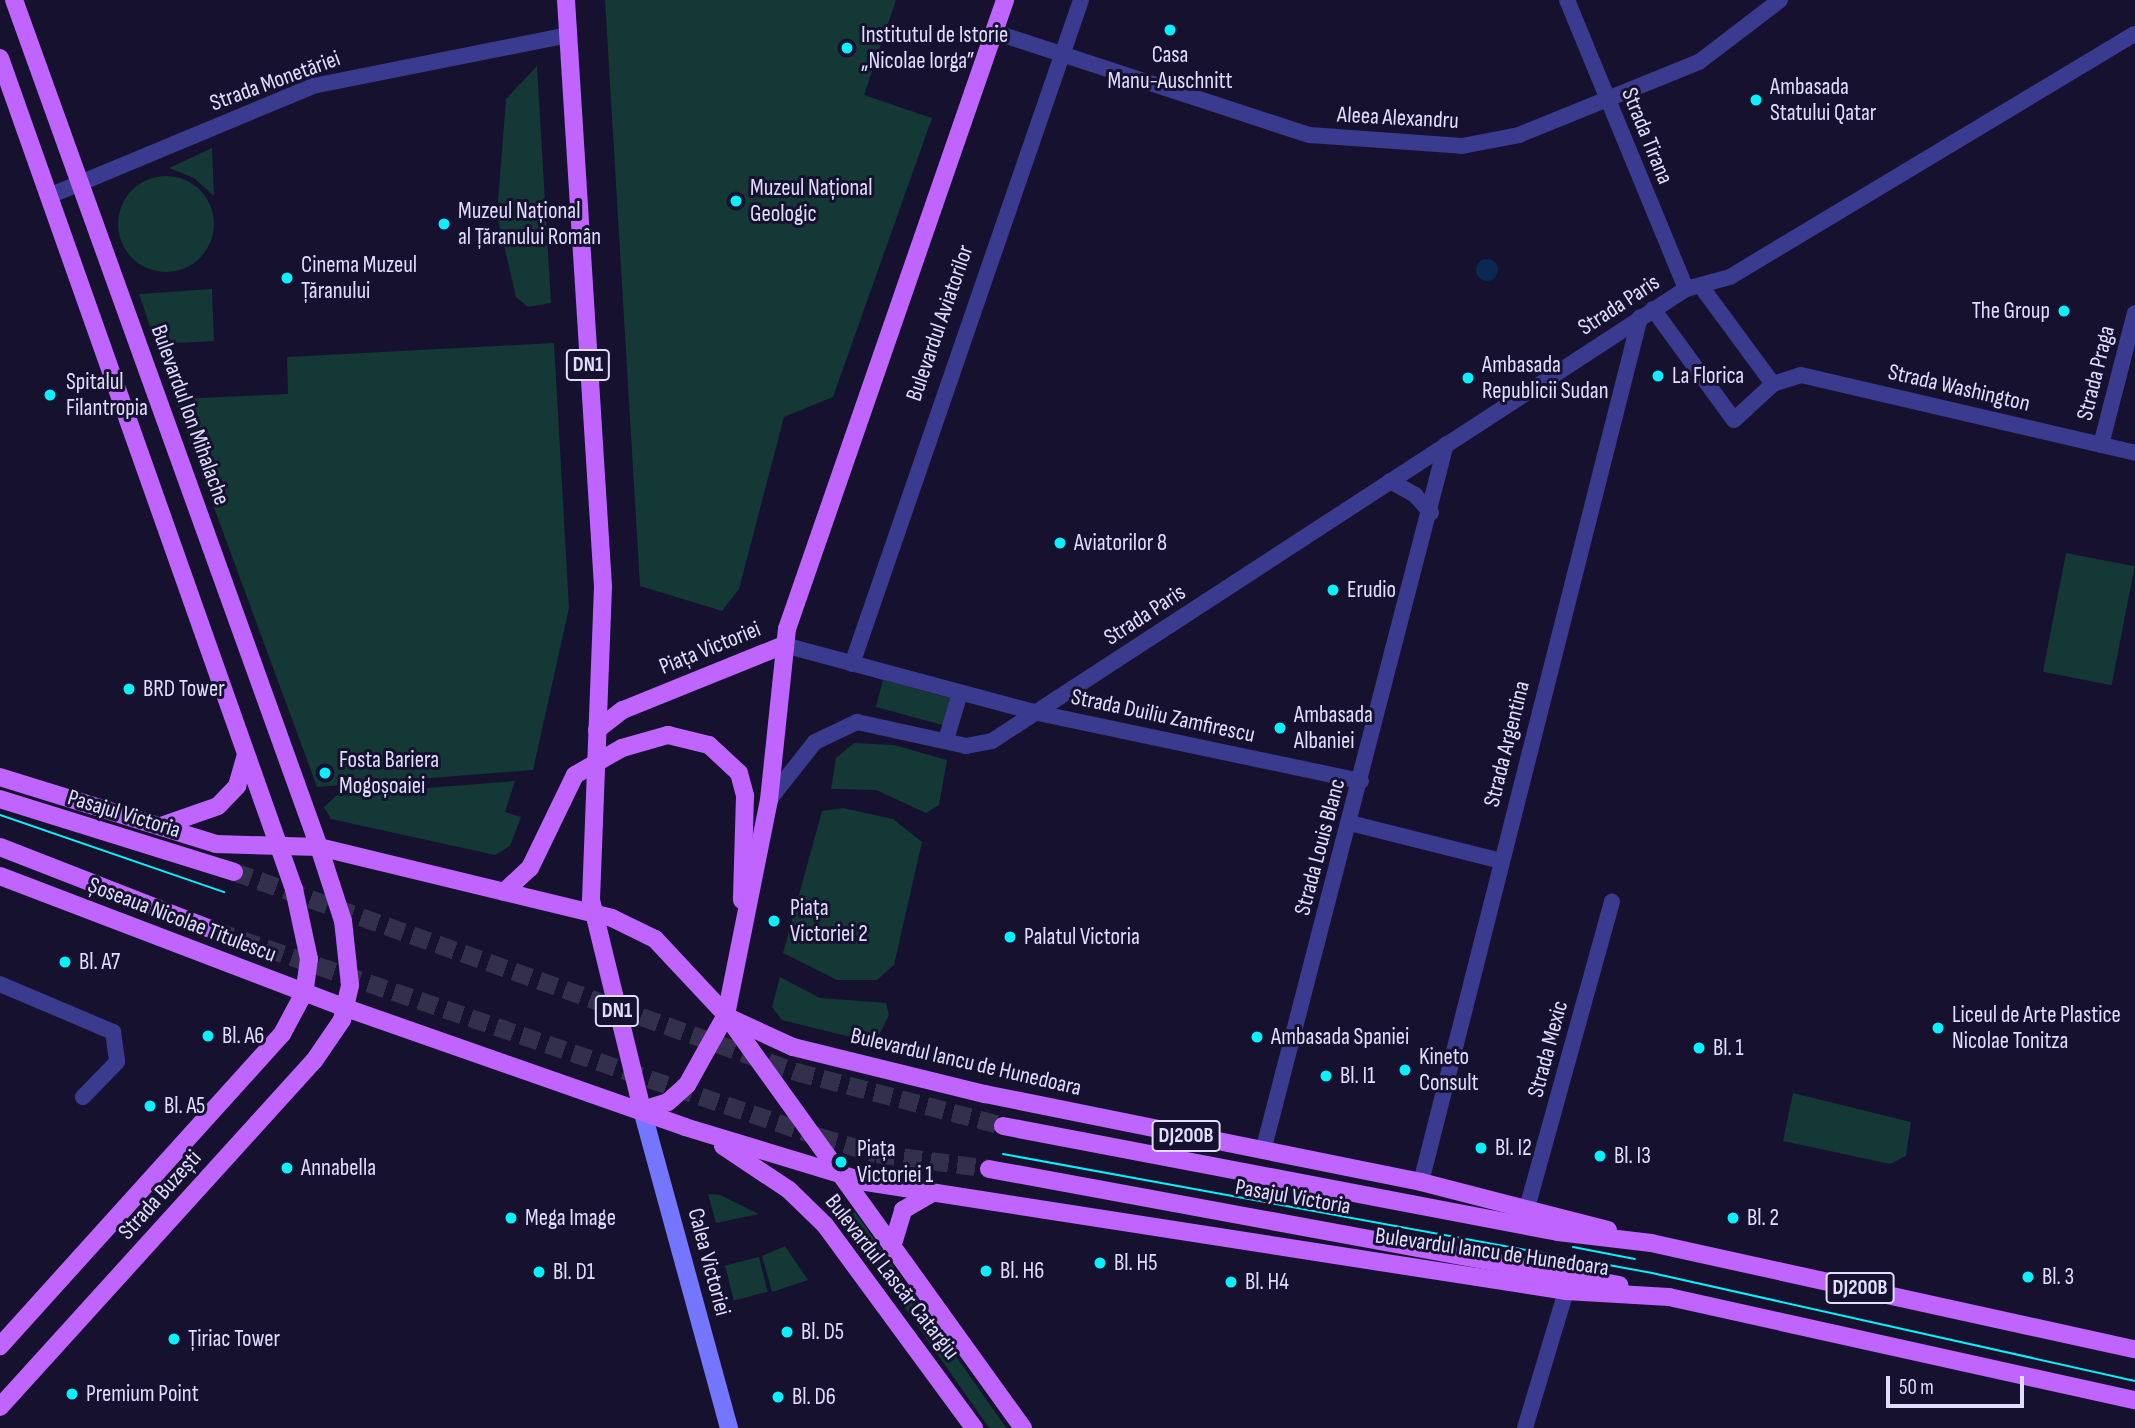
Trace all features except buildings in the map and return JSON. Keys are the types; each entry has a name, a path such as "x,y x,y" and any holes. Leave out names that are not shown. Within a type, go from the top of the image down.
{"main road":[{"name":"Bulevardul Ion Mihalache","path":"13,0 319,848"},
{"name":"DN1","path":"566,0 603,587 593,913 642,1110"},
{"name":"Bulevardul Aviatorilor","path":"784,645 1005,0"},
{"path":"0,58 279,847 308,943 304,993"},
{"name":"Piața Victoriei","path":"597,730 623,710 784,645 769,800 726,1014 687,1085 668,1101 642,1110"},
{"path":"504,892 530,868 566,785 596,761 668,735 709,745 733,765 745,796 746,921"},
{"path":"157,827 218,806 237,786 246,755"},
{"path":"0,777 157,827 233,847 319,848 593,913 655,939 726,1014 838,1175"},
{"name":"Pasajul Victoria","path":"0,799 234,872"},
{"path":"0,847 215,931"},
{"path":"319,848 345,933 346,1009 685,1127 838,1175"},
{"name":"Șoseaua Nicolae Titulescu","path":"0,876 346,1009"},
{"name":"Strada Buzești","path":"0,1346 274,1044 304,993"},
{"name":"Strada Buzești","path":"0,1407 314,1060 346,1009"},
{"name":"Bulevardul Iancu de Hunedoara","path":"726,1014 793,1046 1263,1152 1421,1182 1525,1217 2135,1349"},
{"name":"Calea Victoriei","path":"642,1110 729,1428"},
{"name":"Pasajul Victoria","path":"1003,1126 1525,1217"},
{"name":"Bulevardul Lascăr Catargiu","path":"685,1127 763,1170 811,1210 974,1428"},
{"name":"Pasajul Victoria","path":"989,1169 1443,1248 1669,1297"},
{"name":"Bulevardul Iancu de Hunedoara","path":"838,1175 933,1193 1566,1291 1669,1297 2135,1400"},
{"name":"Bulevardul Lascăr Catargiu","path":"838,1175 1023,1428"},
{"path":"892,1247 903,1210 933,1193"}],"street":[{"name":"Bulevardul Aviatorilor","path":"852,664 928,431 1081,0"},
{"name":"Strada Tirana","path":"1567,0 1686,289"},
{"name":"Aleea Alexandru","path":"994,32 1251,121 1355,142 1489,142 1608,102 1699,62 1754,26 1780,0"},
{"path":"1754,26 1793,0"},
{"path":"1773,384 1703,289 2135,33"},
{"name":"Strada Monetăriei","path":"49,196 313,86 568,35"},
{"name":"Strada Paris","path":"1038,713 1647,313 1686,289 1703,289"},
{"name":"Strada Washington","path":"1647,313 1734,420 1773,384 1801,375 2135,453"},
{"name":"Strada Argentina","path":"1421,1182 1501,861 1647,313"},
{"name":"Strada Praga","path":"2101,445 2135,313"},
{"name":"Strada Louis Blanc","path":"1263,1152 1431,513 1446,444"},
{"path":"1390,481 1415,495 1431,513"},
{"name":"Strada Duiliu Zamfirescu","path":"784,645 1038,713 1361,781"},
{"path":"946,740 960,693"},
{"name":"Strada Duiliu Zamfirescu","path":"769,800 815,742 847,724 886,724 979,746 1038,713"},
{"path":"1350,823 1501,861"},
{"name":"Strada Mexic","path":"1525,1217 1612,902"},
{"path":"0,984 104,1024 119,1040 117,1062 83,1097"},
{"path":"1525,1428 1566,1291"}],"green space":[{"path":"605,0 896,0 864,95 932,118 833,397 784,417 739,589 722,611 640,586"},
{"path":"537,66 551,303 528,307 516,297 497,215 506,99"},
{"path":"212,148 214,196 194,178 169,168"},
{"path":"166,176 184,180 200,190 210,206 214,224 210,242 200,258 184,268 166,272 148,268 132,258 122,242 118,224 122,206 132,190 148,180"},
{"path":"212,289 214,341 156,344 139,294"},
{"path":"554,343 569,608 533,770 317,787 174,399 288,394 287,357"},
{"path":"2066,553 2135,566 2112,685 2043,672"},
{"path":"883,680 952,698 944,725 876,707"},
{"path":"854,743 894,745 947,760 939,805 926,813 876,790 831,789 836,758"},
{"path":"515,781 505,812 521,817 510,846 495,855 331,819 324,807 337,795"},
{"path":"843,808 893,819 922,842 894,965 877,980 837,980 783,953 822,811"},
{"path":"780,977 820,998 886,1003 889,1015 875,1043 782,1020 772,1007"},
{"path":"1793,1093 1911,1122 1906,1156 1890,1164 1783,1141"},
{"path":"708,1194 720,1195 759,1214 716,1223"},
{"path":"855,1212 1006,1428 989,1428 844,1220"},
{"path":"785,1246 808,1280 772,1292 762,1256"},
{"path":"759,1257 768,1292 734,1300 725,1265"}],"water":[{"path":"1487,259 1497,266 1498,270 1491,280 1487,281 1477,274 1476,270 1483,260"}],"tunnel":[{"path":"234,872 796,1072 1003,1126"},
{"path":"215,931 819,1137 877,1154 989,1169"}],"tram line":[{"path":"0,815 224,892"},
{"path":"1003,1154 1652,1273 2135,1381"},
{"path":"1573,1247 1635,1259"}],"place":[{"name":"Casa Manu-Auschnitt","path":"1170,30"},
{"name":"Institutul de Istorie „Nicolae Iorga”","path":"847,48"},
{"name":"Ambasada Statului Qatar","path":"1756,100"},
{"name":"Muzeul Național Geologic","path":"736,201"},
{"name":"Muzeul Național al Țăranului Român","path":"444,224"},
{"name":"Cinema Muzeul Țăranului","path":"287,278"},
{"name":"The Group","path":"2064,311"},
{"name":"La Florica","path":"1658,376"},
{"name":"Ambasada Republicii Sudan","path":"1468,378"},
{"name":"Spitalul Filantropia","path":"50,395"},
{"name":"Aviatorilor 8","path":"1060,543"},
{"name":"Erudio","path":"1333,590"},
{"name":"BRD Tower","path":"129,689"},
{"name":"Ambasada Albaniei","path":"1280,728"},
{"name":"Fosta Bariera Mogoșoaiei","path":"325,773"},
{"name":"Piața Victoriei 2","path":"774,921"},
{"name":"Palatul Victoria","path":"1010,937"},
{"name":"Bl. A7","path":"65,962"},
{"name":"Liceul de Arte Plastice Nicolae Tonitza","path":"1938,1028"},
{"name":"Bl. A6","path":"208,1036"},
{"name":"Ambasada Spaniei","path":"1257,1037"},
{"name":"Bl. 1","path":"1699,1048"},
{"name":"Kineto Consult","path":"1405,1070"},
{"name":"Bl. I1","path":"1326,1076"},
{"name":"Bl. A5","path":"150,1106"},
{"name":"Bl. I2","path":"1481,1148"},
{"name":"Bl. I3","path":"1600,1156"},
{"name":"Piața Victoriei 1","path":"841,1162"},
{"name":"Annabella","path":"287,1168"},
{"name":"Mega Image","path":"511,1218"},
{"name":"Bl. 2","path":"1733,1218"},
{"name":"Bl. H5","path":"1100,1263"},
{"name":"Bl. H6","path":"986,1271"},
{"name":"Bl. D1","path":"539,1272"},
{"name":"Bl. 3","path":"2028,1277"},
{"name":"Bl. H4","path":"1231,1282"},
{"name":"Bl. D5","path":"787,1332"},
{"name":"Țiriac Tower","path":"174,1339"},
{"name":"Premium Point","path":"72,1394"},
{"name":"Bl. D6","path":"778,1397"}]}
